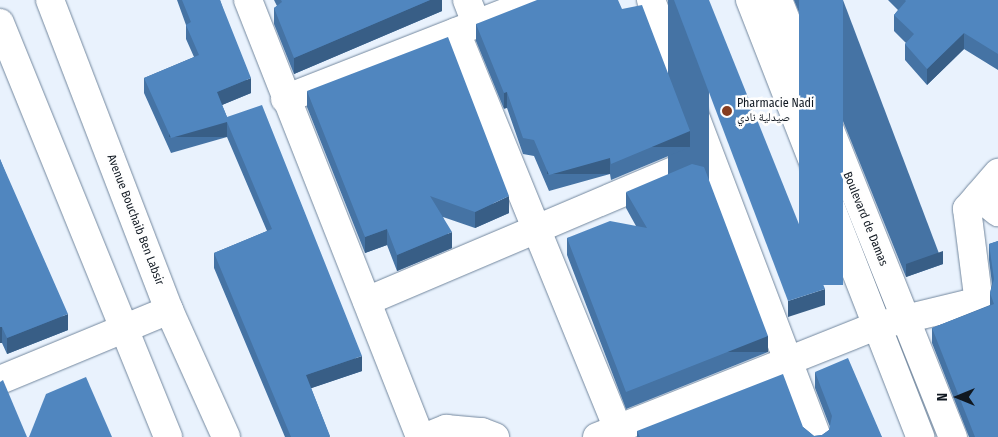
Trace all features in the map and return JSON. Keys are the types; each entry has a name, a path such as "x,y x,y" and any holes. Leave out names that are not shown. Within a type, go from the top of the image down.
{"street":[{"name":"Avenue Bouchaib Ben Labsir","path":"50,0 170,310 226,437"},
{"path":"248,0 285,99 420,437"},
{"path":"285,99 466,19 537,0"},
{"path":"651,0 787,364 817,437"},
{"path":"750,0 920,437"},
{"name":"Boulevard de Damas","path":"778,0 952,437"},
{"path":"466,19 537,230 612,434 876,326 976,302 978,296 966,217 967,209 988,204 998,173"},
{"path":"0,23 168,437"},
{"path":"367,301 709,156"},
{"path":"0,380 170,310"},
{"path":"426,437 446,429 482,432 495,437"}],"building":[{"path":"182,0 220,0 251,78 217,92 227,117 262,105 362,356 306,375 330,436 328,437 291,437 214,253 272,229 227,122 171,138 144,78 199,55 186,25 191,22"},
{"path":"281,0 430,0 294,58 274,8 282,2"},
{"path":"537,0 618,0 622,9 642,5 690,131 611,164 610,158 549,175 534,140 523,138 507,92 504,93 476,24"},
{"path":"674,0 709,0 825,289 788,301"},
{"path":"799,0 843,0 843,285 799,285"},
{"path":"905,0 998,0 998,54 964,33 927,69 905,44 914,34 894,15"},
{"path":"448,37 509,196 475,212 430,196 452,232 397,255 387,229 365,237 307,91"},
{"path":"0,159 68,314 7,338 2,327 0,327"},
{"path":"692,164 704,167 768,336 626,392 567,238 610,221 647,228 626,192"},
{"path":"998,241 998,437 975,437 932,328 994,304 990,293 994,279 989,244"},
{"path":"848,358 882,437 640,437 637,431 783,374 803,427 814,436 822,435 829,430 832,416 815,372"},
{"path":"86,377 112,437 29,437 46,394"},
{"path":"3,380 27,437 0,437 0,382"}],"place":[{"name":"Pharmacie Nadi صيدلية نادي","path":"727,111"}]}
